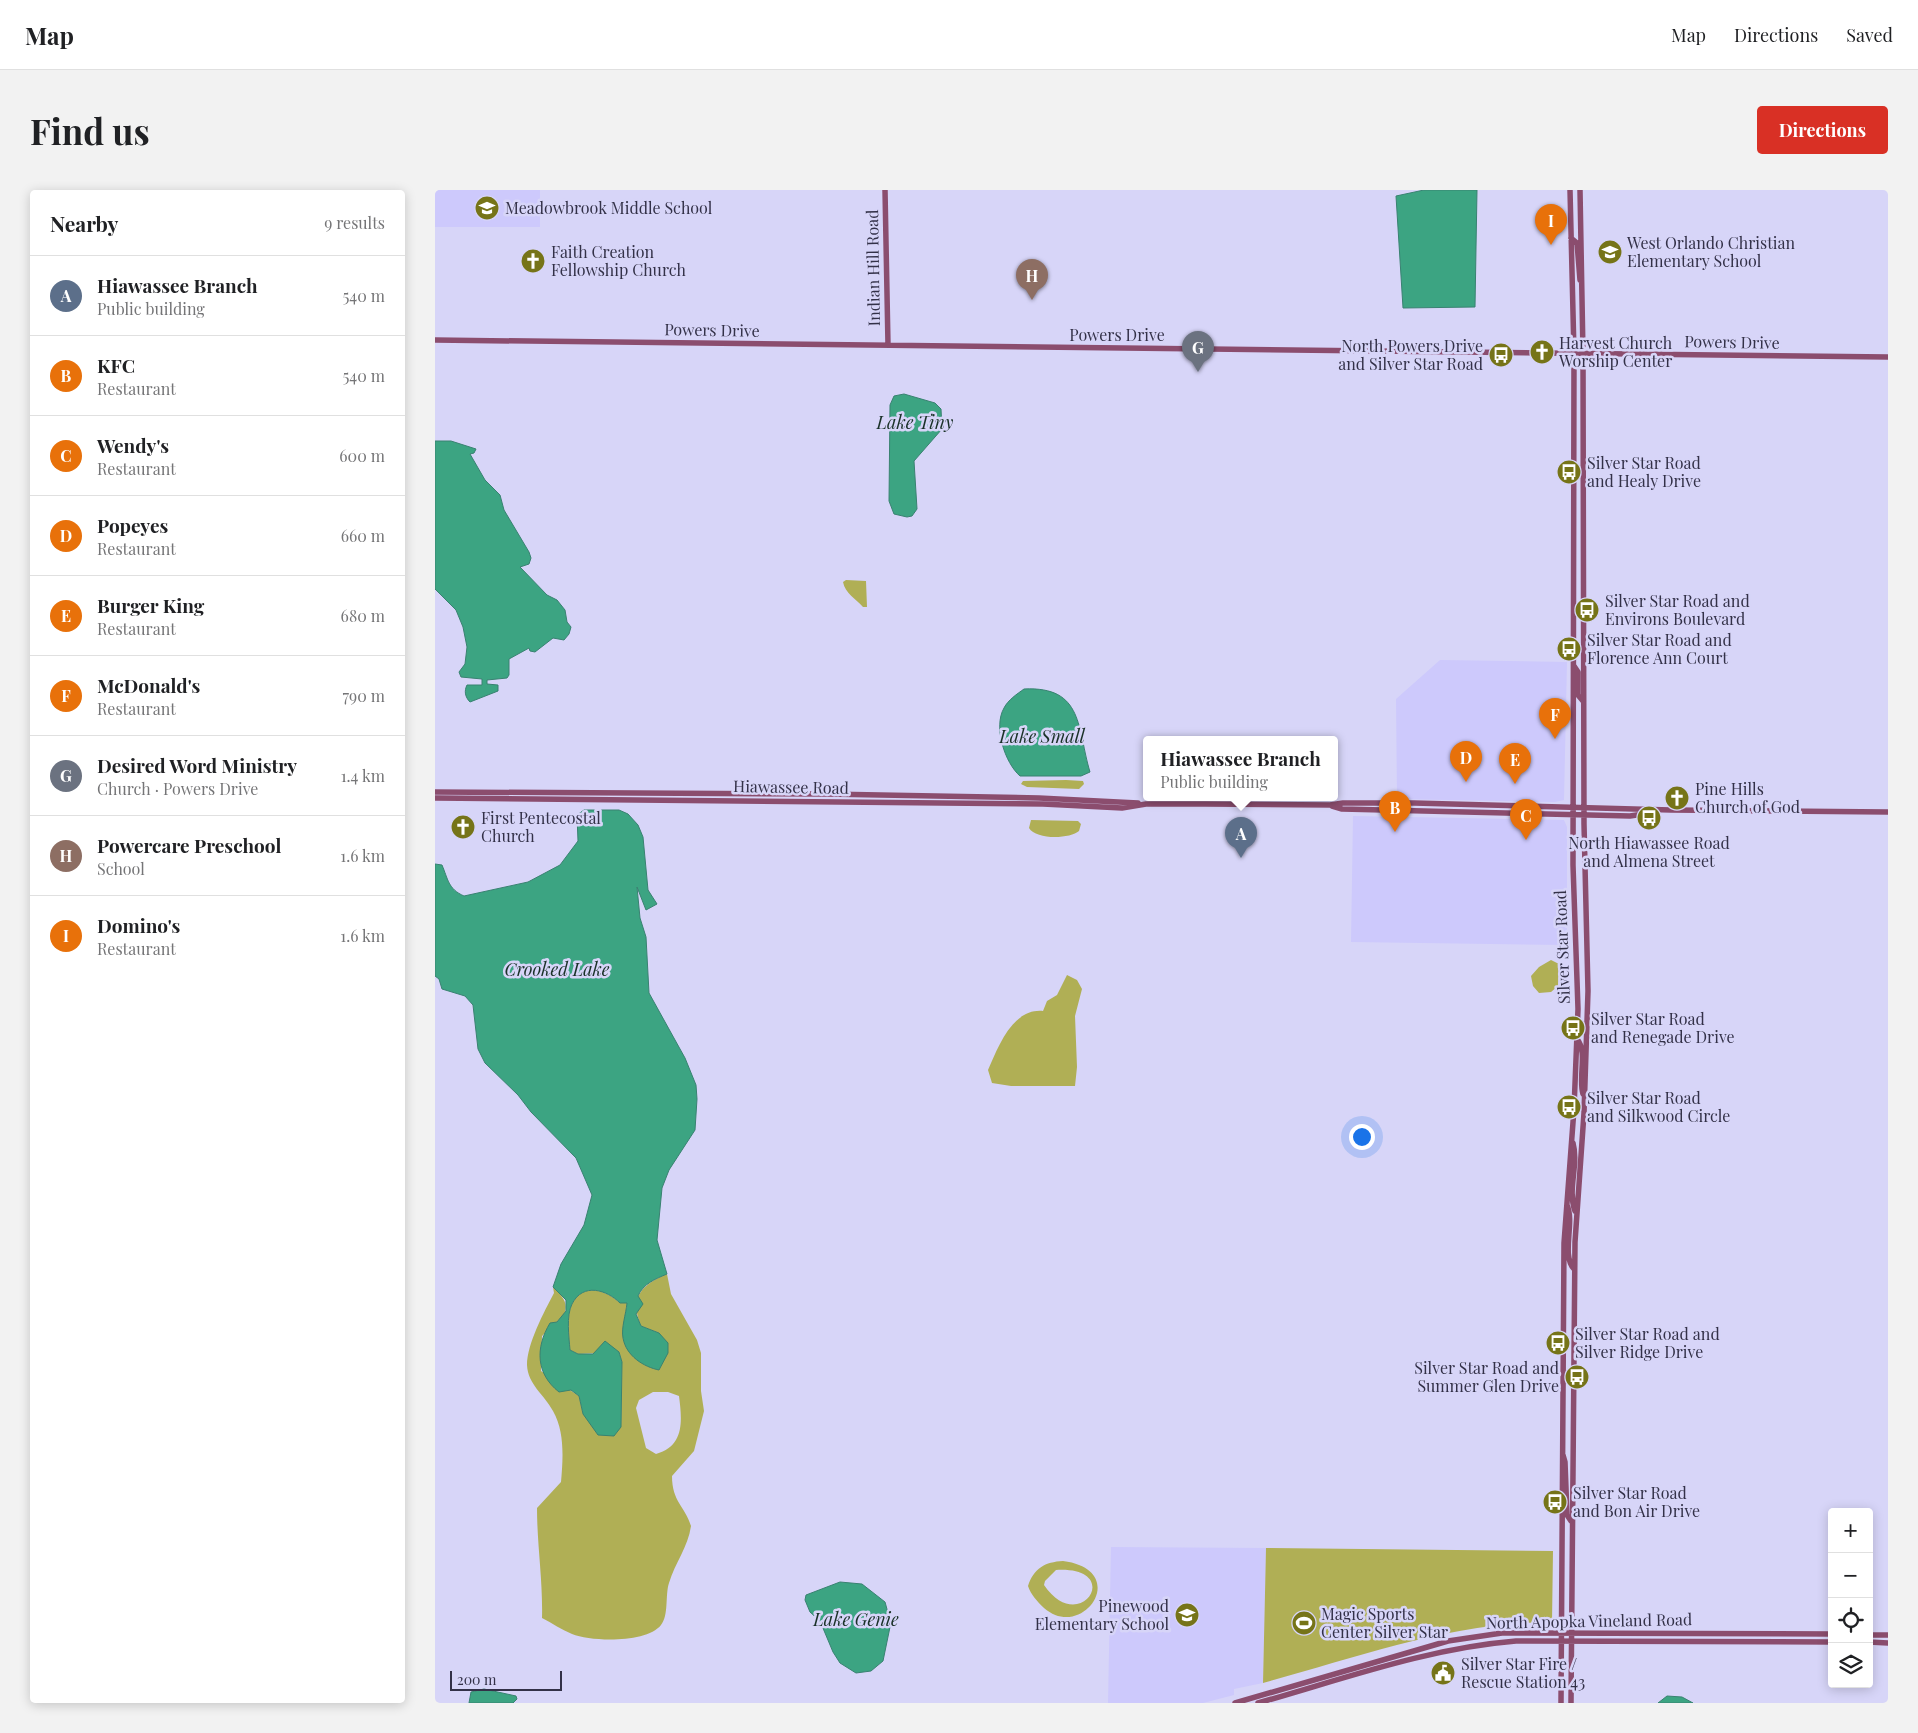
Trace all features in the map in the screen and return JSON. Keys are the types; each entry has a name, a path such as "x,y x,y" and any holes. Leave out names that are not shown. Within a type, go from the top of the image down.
{"main road":[{"name":"Indian Hill Road","path":"885,190 888,345"},
{"name":"Silver Star Road","path":"1561,1703 1562,1450 1566,1203 1577,1039 1574,815 1574,353 1570,190"},
{"name":"Silver Star Road","path":"1571,1703 1574,1268 1585,1098 1588,990 1584,815 1583,353 1580,190"},
{"path":"1571,238 1577,243 1577,273 1582,287"},
{"name":"Powers Drive","path":"435,340 888,345 1038,349 1888,357"},
{"path":"1574,666 1578,672 1578,695 1583,702"},
{"name":"Hiawassee Road","path":"435,792 1039,798 1121,801 1146,804 1330,806 1342,809 1630,816 1671,810"},
{"name":"Hiawassee Road","path":"435,798 1043,804 1122,808 1146,804"},
{"name":"Hiawassee Road","path":"1330,806 1343,803 1574,806 1671,810 1888,812"},
{"path":"1577,1039 1582,1048 1581,1085 1585,1098"},
{"path":"1575,1083 1579,1096 1576,1130 1582,1140"},
{"path":"1571,1140 1575,1152 1572,1202 1576,1215"},
{"path":"1566,1203 1570,1213 1569,1261 1574,1268"},
{"path":"1562,1450 1565,1462 1567,1515 1571,1521"},
{"name":"North Apopka Vineland Road","path":"1235,1703 1448,1642 1502,1634 1828,1634"},
{"path":"1873,1635 1888,1635"},
{"name":"North Apopka Vineland Road","path":"1258,1703 1457,1648 1516,1641 1828,1642"},
{"path":"1873,1642 1888,1643"}],"shaded area":[{"name":"Meadowbrook Middle School","path":"435,190 540,190 540,227 435,227"},
{"path":"846,580 866,581 867,607 863,607 848,593 843,582"},
{"path":"1440,660 1567,662 1564,800 1555,802 1397,799 1396,699"},
{"path":"1023,781 1083,781 1084,784 1079,789 1027,787 1021,784"},
{"path":"1353,816 1564,820 1567,827 1567,945 1351,942"},
{"path":"1031,820 1078,821 1081,824 1079,831 1075,834 1053,837 1033,832 1029,828"},
{"path":"1551,960 1559,964 1558,986 1551,992 1539,993 1533,986 1531,976 1539,967"},
{"path":"1067,975 1077,980 1082,989 1075,1016 1077,1067 1075,1086 1011,1086 992,1083 988,1070 996,1051 1008,1031 1023,1016 1032,1012 1043,1011 1047,1001 1057,995"},
{"path":"667,1274 671,1294 697,1340 701,1353 701,1391 704,1411 694,1451 672,1476 676,1498 691,1526 669,1583 665,1616 661,1625 654,1631 632,1638 605,1639 581,1637 542,1618 537,1508 561,1482 562,1446 557,1419 530,1378 527,1365 528,1357 537,1328 554,1293 553,1287 564,1300 566,1306 564,1315 542,1336 541,1371 579,1396 583,1414 621,1427 622,1362 619,1352 578,1354 570,1350 568,1327 570,1309 577,1297 582,1293 595,1290 614,1298 620,1303 627,1303 623,1339 659,1333 641,1326 636,1308 637,1300 644,1288","holes":["653,1392 668,1392 679,1396 681,1423 677,1438 672,1445 656,1454 646,1448 636,1408 639,1400"]},
{"name":"Pinewood Elementary School","path":"1111,1547 1266,1548 1263,1683 1234,1689 1234,1695 1203,1703 1108,1703"},
{"path":"1266,1548 1553,1551 1552,1622 1478,1628 1442,1634 1370,1652 1263,1683"},
{"path":"1063,1561 1084,1567 1095,1577 1098,1589 1094,1601 1085,1610 1073,1616 1059,1616 1044,1608 1028,1586 1033,1575 1041,1567","holes":["1056,1570 1077,1572 1089,1578 1092,1587 1090,1596 1082,1602 1071,1604 1058,1599 1044,1585 1045,1581"]}],"water":[{"path":"1424,190 1477,190 1475,307 1403,308 1396,196"},
{"name":"Lake Tiny","path":"904,394 935,403 941,409 942,429 914,461 917,509 912,516 907,517 894,514 889,501 890,405 894,396"},
{"path":"435,441 451,441 476,449 474,453 470,454 485,480 500,495 504,510 529,552 531,558 529,564 520,567 547,595 557,600 565,610 567,622 571,627 569,634 564,640 553,638 535,652 530,651 529,648 509,659 509,675 507,678 487,680 487,684 498,685 498,691 470,702 465,694 467,685 482,685 482,679 461,677 459,672 465,664 467,647 463,627 456,610 435,589"},
{"name":"Lake Small","path":"1024,689 1044,690 1058,695 1068,703 1075,713 1090,772 1081,776 1020,776 1015,770 1005,754 1002,744 1000,734 1001,716 1006,705"},
{"name":"Crooked Lake","path":"584,810 619,810 628,814 638,825 643,837 648,890 657,904 646,910 637,887 640,918 646,937 649,993 685,1058 696,1085 697,1099 695,1130 669,1170 662,1188 657,1240 667,1274 646,1285 638,1296 643,1304 636,1314 641,1326 659,1333 668,1343 668,1353 659,1370 637,1360 625,1344 623,1330 627,1303 620,1303 615,1298 595,1290 582,1293 577,1297 570,1309 568,1327 570,1350 578,1354 593,1354 605,1341 619,1352 622,1362 621,1427 614,1436 598,1435 583,1414 579,1396 571,1390 559,1392 551,1385 542,1369 540,1360 540,1351 545,1332 550,1323 557,1322 566,1311 566,1300 553,1287 561,1264 584,1225 592,1195 576,1158 531,1112 518,1095 485,1063 478,1049 473,1005 465,996 442,989 439,979 435,976 435,864 442,865 452,887 464,896 528,882 560,865 578,841 577,815"},
{"name":"Lake Genie","path":"840,1582 862,1584 885,1602 890,1627 883,1661 871,1671 856,1673 840,1663 833,1652 820,1621 810,1612 805,1600 806,1595"},
{"path":"484,1689 516,1696 517,1699 513,1703 469,1703 471,1692"},
{"path":"1667,1696 1682,1697 1693,1703 1658,1703"}],"place":[{"name":"Meadowbrook Middle School","path":"487,208"},
{"name":"Domino's","path":"1551,245"},
{"name":"West Orlando Christian Elementary School","path":"1610,252"},
{"name":"Faith Creation Fellowship Church","path":"533,261"},
{"name":"Powercare Preschool","path":"1032,300"},
{"name":"Harvest Church Worship Center","path":"1542,352"},
{"name":"North Powers Drive and Silver Star Road","path":"1501,355"},
{"name":"Desired Word Ministry","path":"1198,372"},
{"name":"Silver Star Road and Healy Drive","path":"1569,472"},
{"name":"Silver Star Road and Environs Boulevard","path":"1587,610"},
{"name":"Silver Star Road and Florence Ann Court","path":"1569,649"},
{"name":"McDonald's","path":"1555,739"},
{"name":"Popeyes","path":"1466,782"},
{"name":"Burger King","path":"1515,784"},
{"name":"Pine Hills Church of God","path":"1677,798"},
{"name":"North Hiawassee Road and Almena Street","path":"1649,818"},
{"name":"First Pentecostal Church","path":"463,827"},
{"name":"KFC","path":"1395,832"},
{"name":"Wendy's","path":"1526,840"},
{"name":"Hiawassee Branch","path":"1241,858"},
{"name":"Silver Star Road and Renegade Drive","path":"1573,1028"},
{"name":"Silver Star Road and Silkwood Circle","path":"1569,1107"},
{"name":"Silver Star Road and Silver Ridge Drive","path":"1558,1343"},
{"name":"Silver Star Road and Summer Glen Drive","path":"1577,1377"},
{"name":"Silver Star Road and Bon Air Drive","path":"1555,1502"},
{"name":"Pinewood Elementary School","path":"1187,1615"},
{"name":"Magic Sports Center Silver Star","path":"1304,1623"},
{"name":"Silver Star Fire / Rescue Station 43","path":"1443,1673"}]}
